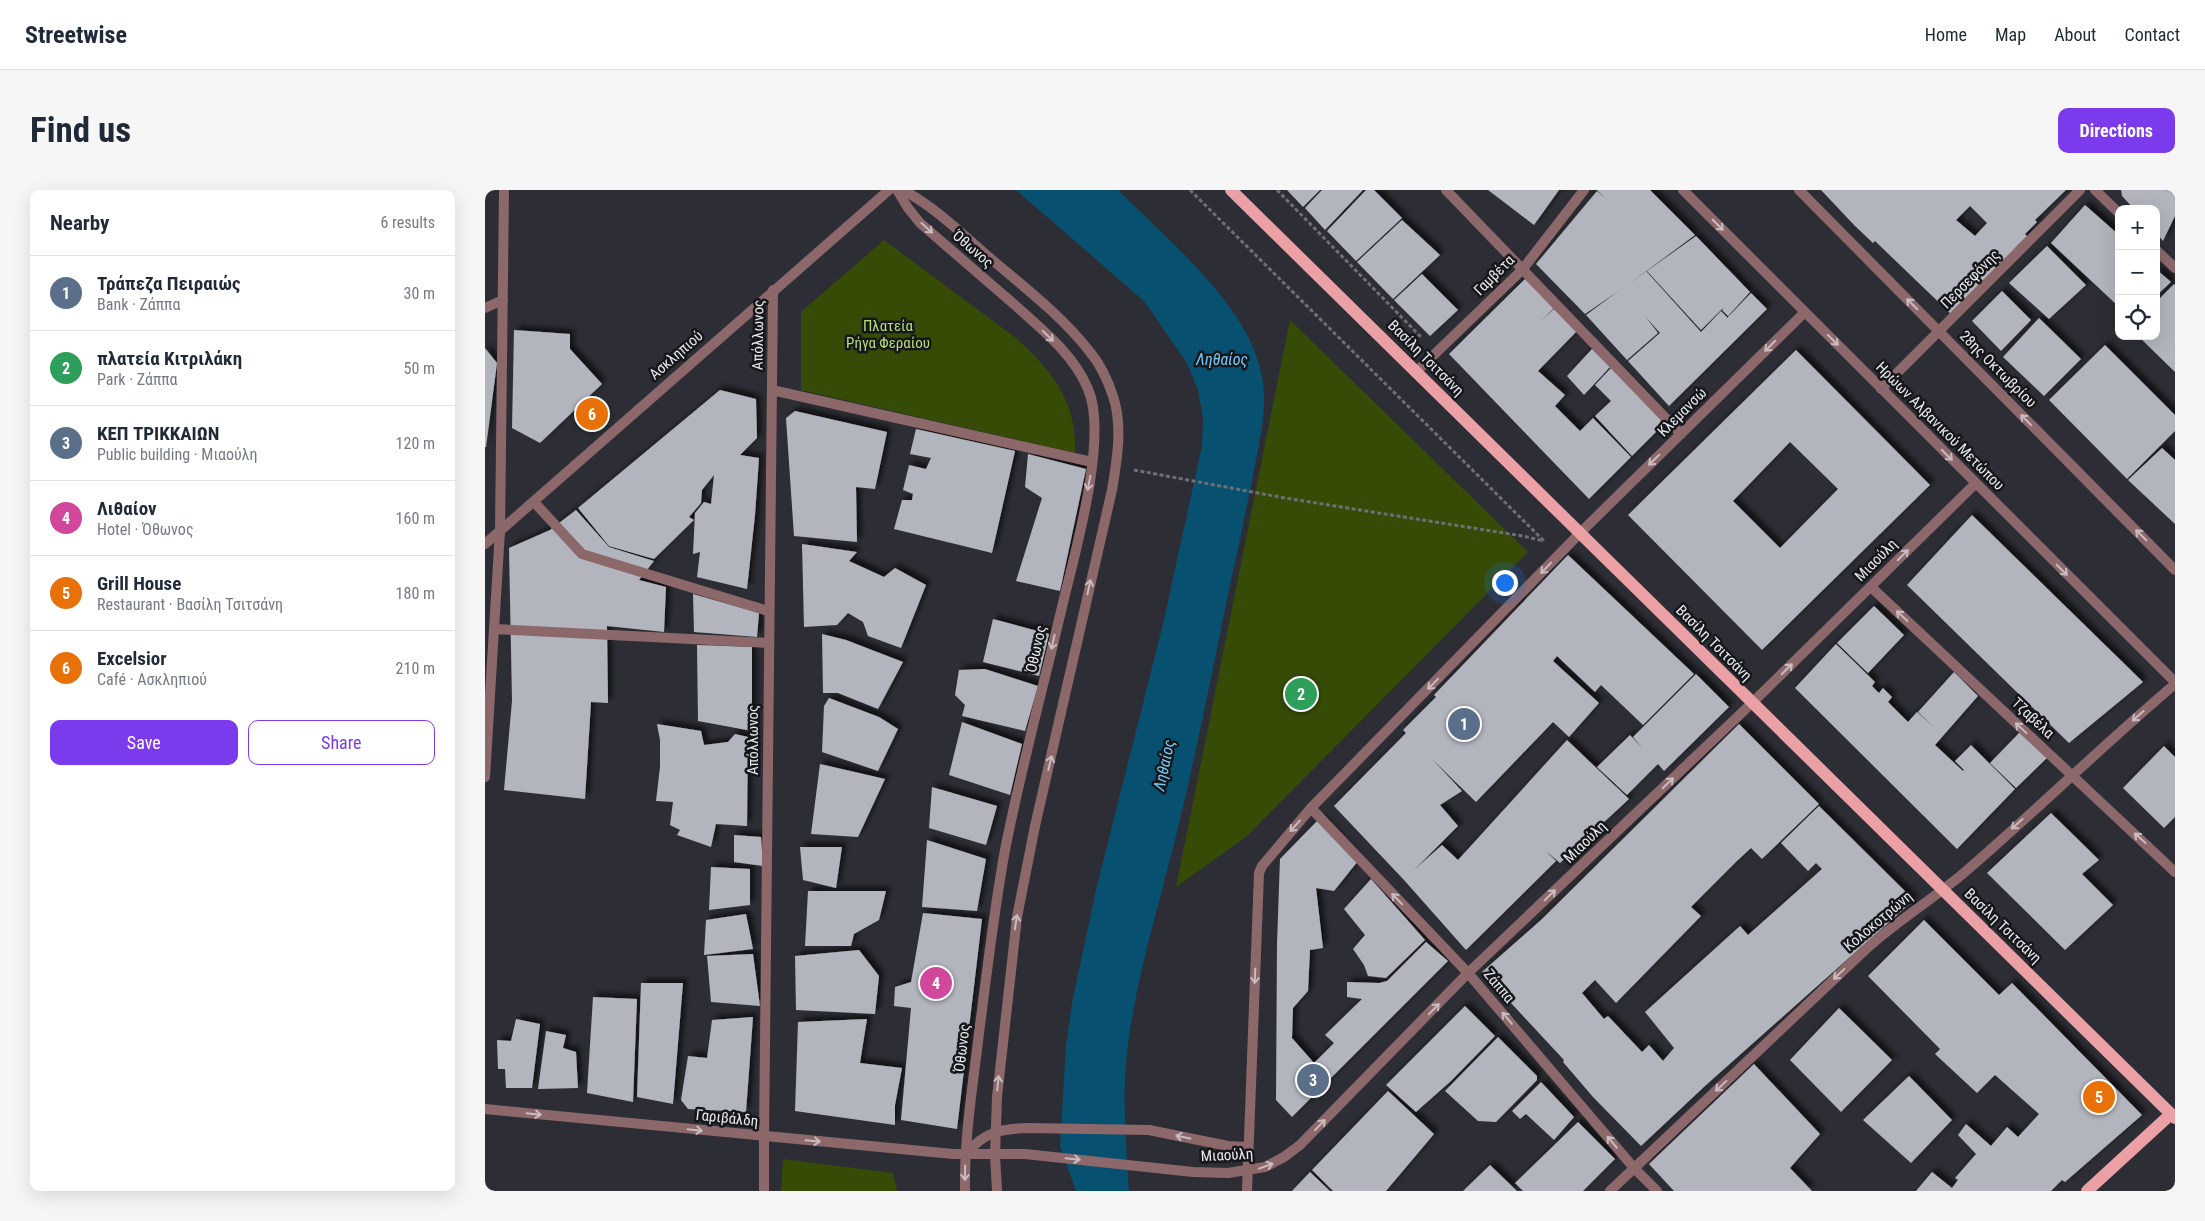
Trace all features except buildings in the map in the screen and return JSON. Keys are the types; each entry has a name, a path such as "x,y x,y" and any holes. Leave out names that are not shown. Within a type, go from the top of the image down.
{"main road":[{"name":"Βασίλη Τσιτσάνη","path":"1231,190 1752,703 2174,1114"},
{"path":"2087,1191 2174,1114"}],"street":[{"path":"485,776 500,531 504,190"},
{"name":"Ασκληπιού","path":"485,544 889,190"},
{"name":"Όθωνος","path":"897,190 920,223 1031,320 1069,359 1081,375 1092,398 1095,433 1092,462 1071,570 1005,850 991,944 965,1155 965,1191"},
{"path":"903,190 918,198 935,211 1054,314 1090,352 1105,378 1116,406 1118,442 1116,467 1024,878 1012,950 995,1132 997,1191"},
{"path":"1446,190 1681,434"},
{"name":"Γαμβέτα","path":"1416,372 1522,270 1584,190"},
{"name":"Ηρώων Αλβανικού Μετώπου","path":"1683,190 2175,683"},
{"name":"28ης Οκτωβρίου","path":"1799,190 2175,570"},
{"name":"Περσεφόνης","path":"1881,389 2080,190"},
{"path":"2095,190 2115,209"},
{"path":"2160,254 2175,268"},
{"name":"Απόλλωνος","path":"764,1191 773,290"},
{"path":"485,308 503,300"},
{"name":"Κλεμανσώ","path":"1247,1191 1259,873 1269,856 1311,808 1580,533 1805,312"},
{"path":"772,390 1092,462"},
{"name":"Μιαούλη","path":"1025,1154 1193,1172 1228,1173 1274,1163 1300,1145 1468,974 1752,703 1976,483"},
{"path":"534,502 582,554 769,611"},
{"name":"Τζαβέλα","path":"1871,587 2175,872"},
{"path":"494,628 768,643"},
{"name":"Κολοκοτρώνη","path":"1610,1191 1889,928 1942,889 1982,856 2175,683"},
{"name":"Ζάππα","path":"1311,808 1468,974 1634,1168 1657,1191"},
{"name":"Γαριβάλδη","path":"485,1109 965,1155 1025,1154"},
{"path":"965,1155 982,1137 995,1132 1028,1128 1149,1130 1229,1146 1248,1147"}],"path":[{"path":"1190,190 1545,542 1545,547"},
{"path":"1277,190 1436,352"},
{"path":"1116,467 1285,498 1523,536"}],"green space":[{"name":"Πλατεία Ρήγα Φεραίου","path":"884,240 1016,338 1041,363 1060,388 1067,402 1075,434 1075,453 801,390 801,312"},
{"path":"1290,320 1528,552 1247,836 1176,887"},
{"path":"783,1159 893,1173 897,1191 781,1191"}],"water":[{"name":"Ληθαίος","path":"1016,190 1118,190 1201,272 1220,295 1238,319 1251,343 1263,382 1264,410 1258,452 1191,770 1142,969 1131,1024 1125,1087 1129,1191 1076,1191 1060,1146 1066,1046 1072,1003 1096,890 1163,624 1202,446 1203,418 1198,390 1187,363 1144,301"}],"place":[{"name":"Excelsior","path":"592,414"},
{"name":"πλατεία Κιτριλάκη","path":"1301,694"},
{"name":"Τράπεζα Πειραιώς","path":"1464,724"},
{"name":"Λιθαίον","path":"936,983"},
{"name":"ΚΕΠ ΤΡΙΚΚΑΙΩΝ","path":"1313,1080"},
{"name":"Grill House","path":"2099,1097"}]}
